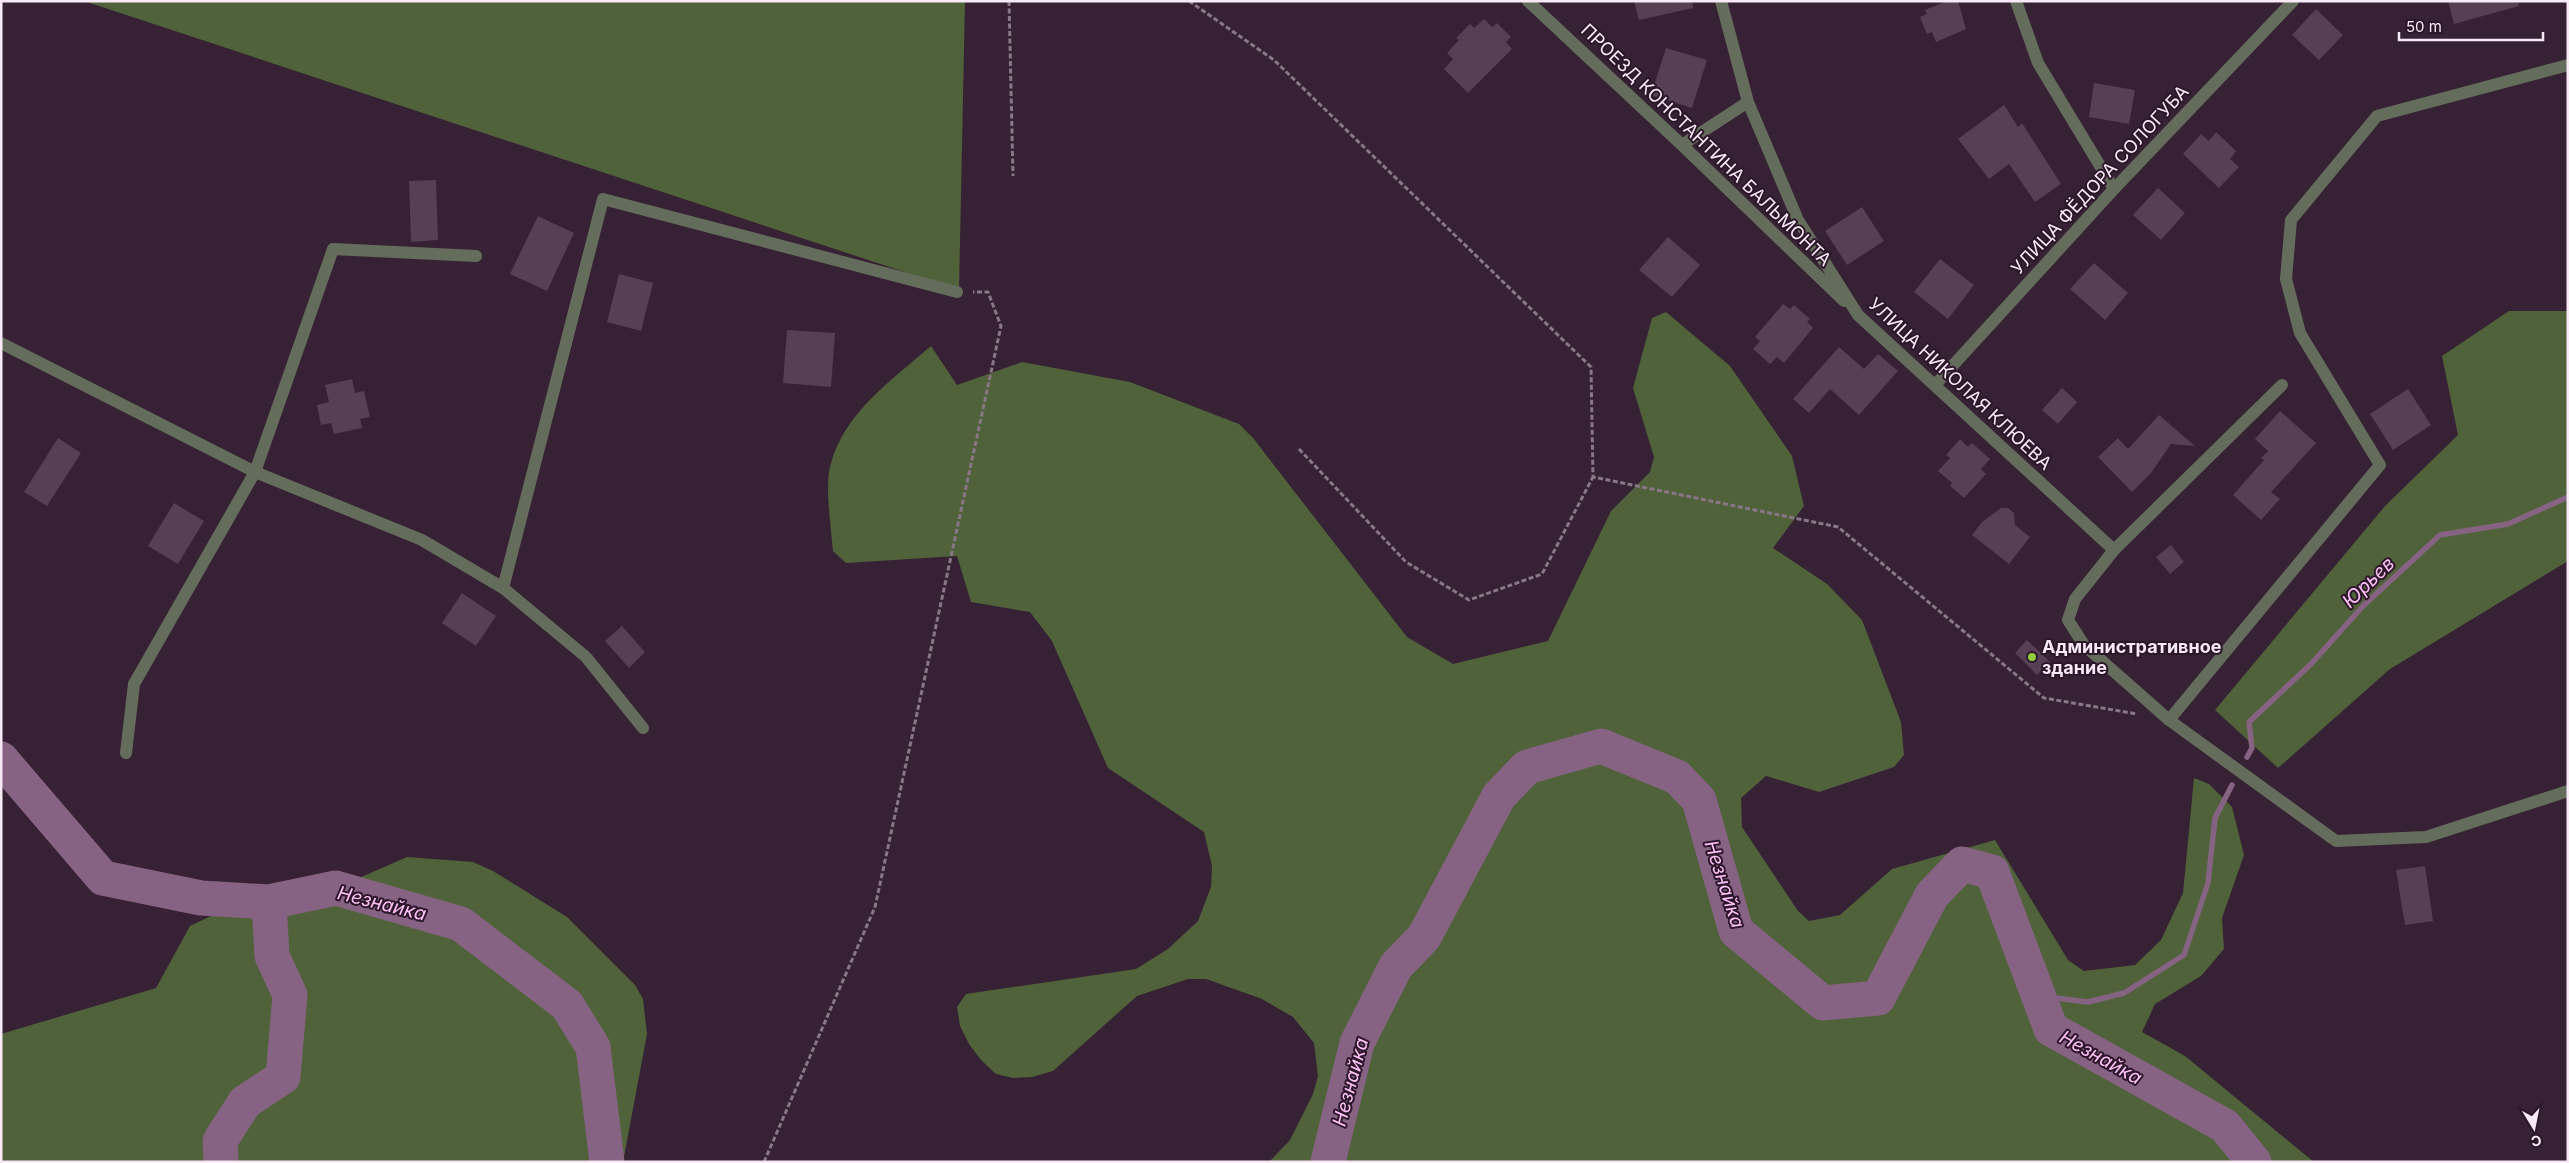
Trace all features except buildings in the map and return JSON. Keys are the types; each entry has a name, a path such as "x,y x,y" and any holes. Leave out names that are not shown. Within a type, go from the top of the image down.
{"street":[{"name":"ПРОЕЗД КОНСТАНТИНА БАЛЬМОНТА","path":"1528,1 1682,145 1858,315"},
{"name":"УЛИЦА НИКОЛАЯ КЛЮЕВА","path":"1721,1 1748,102 1798,220 1858,315 2114,550"},
{"path":"2016,1 2038,63 2114,189"},
{"name":"УЛИЦА ФЁДОРА СОЛОГУБА","path":"1935,385 2114,189 2293,1"},
{"path":"2169,720 2380,465 2300,333 2286,279 2291,220 2377,116 2568,65"},
{"path":"1682,145 1748,102"},
{"path":"503,588 603,198 957,292"},
{"path":"126,753 134,684 254,472 333,249 476,256"},
{"path":"1,343 254,472 422,540 503,588 586,657 643,728"},
{"path":"2282,385 2114,550 2074,600 2068,620 2084,645 2169,720 2336,841 2426,837 2568,791"}],"path":[{"path":"1009,1 1013,176"},
{"path":"1189,1 1274,60 1591,367 1593,477 1542,574 1470,600 1406,562 1299,449"},
{"path":"764,1162 875,907 1001,326 988,292 957,292"},
{"path":"1593,477 1838,527 2044,698 2140,714"}],"green space":[{"path":"84,1 965,1 959,290"},
{"path":"2509,311 2568,311 2568,561 2390,669 2278,768 2215,710 2385,506 2458,435 2442,356"},
{"path":"1666,312 1730,366 1792,456 1804,506 1773,548 1827,584 1862,620 1901,722 1904,755 1894,767 1819,792 1766,776 1741,798 1742,827 1798,911 1809,921 1840,915 1892,869 1995,840 2068,960 2084,971 2135,965 2161,940 2183,893 2194,778 2209,784 2232,807 2244,855 2222,918 2224,949 2201,976 2155,1004 2142,1032 2185,1056 2314,1162 1269,1162 1290,1140 1313,1094 1318,1076 1314,1043 1293,1017 1262,999 1206,979 1188,979 1137,996 1053,1071 1032,1077 1013,1078 996,1074 981,1060 969,1044 960,1026 957,1007 966,994 1136,969 1168,949 1198,921 1211,887 1212,866 1204,832 1108,768 1052,641 1030,612 971,602 957,556 846,563 833,551 828,496 830,467 836,448 857,414 885,385 931,346 957,385 1022,362 1130,382 1239,424 1253,438 1407,637 1453,664 1548,641 1611,511 1650,472 1654,457 1633,388 1652,318"},
{"path":"407,857 473,862 493,871 567,917 635,985 643,999 647,1034 623,1162 1,1162 1,1034 156,988 190,926 265,890 336,888"}],"waterway":[{"name":"Юрьев","path":"2247,757 2252,748 2249,722 2311,664 2363,606 2440,535 2508,524 2568,497"},
{"name":"Незнайка","path":"1328,1162 1357,1043 1396,966 1424,937 1499,796 1527,767 1601,746 1677,777 1699,800 1736,931 1823,1003 1878,998 1932,895 1962,864 1992,872 2051,1029 2225,1126 2254,1162"},
{"name":"Незнайка","path":"1,759 103,878 201,898 269,902 336,888 461,924 567,1005 593,1047 607,1162"},
{"path":"2039,996 2088,1002 2124,993 2184,955 2208,883 2215,818 2232,785"},
{"path":"221,1162 220,1141 245,1102 283,1077 290,995 272,956 269,902"}],"place":[{"name":"Административное здание","path":"2032,657"}]}
